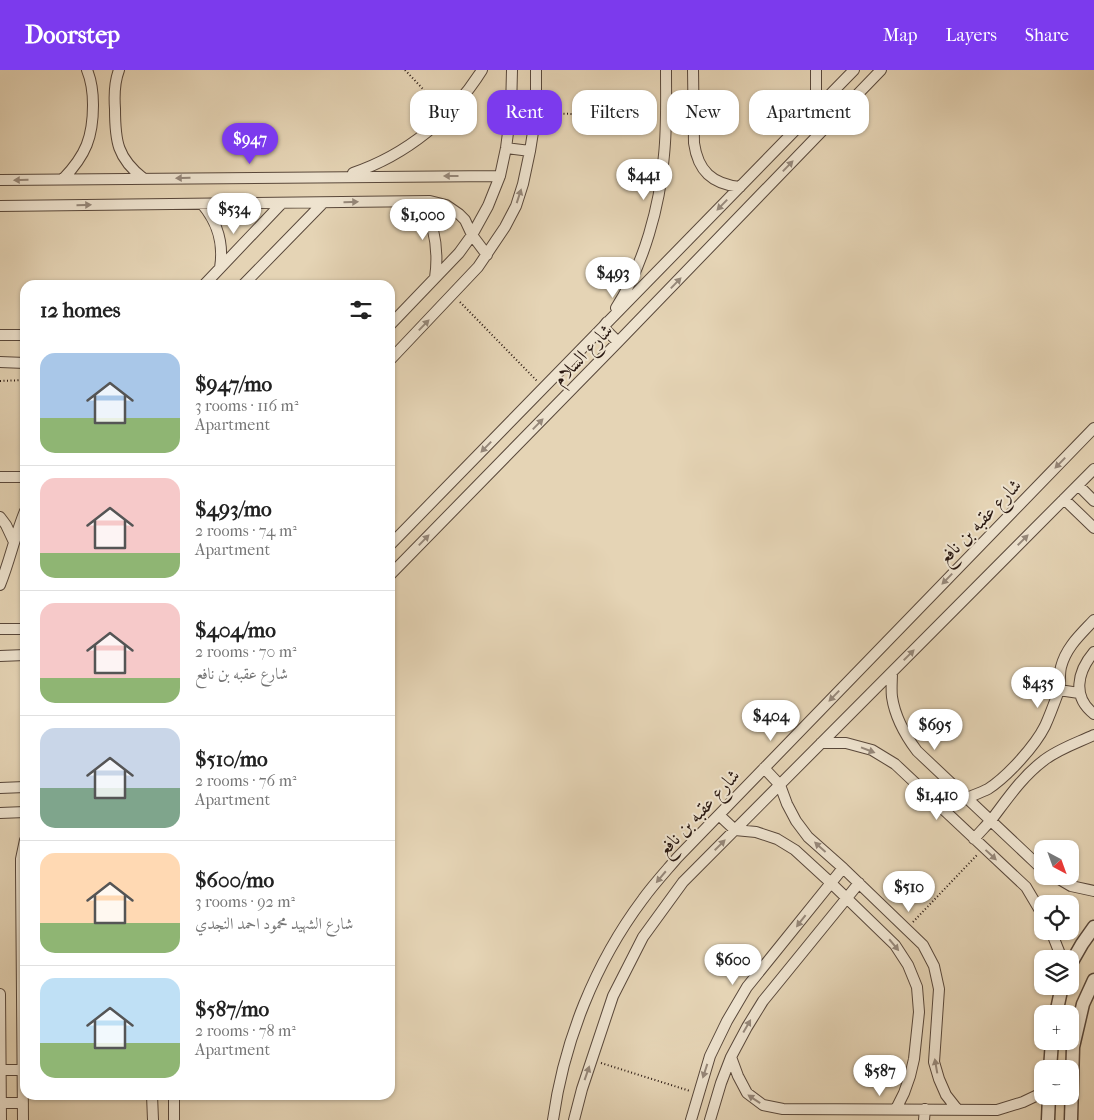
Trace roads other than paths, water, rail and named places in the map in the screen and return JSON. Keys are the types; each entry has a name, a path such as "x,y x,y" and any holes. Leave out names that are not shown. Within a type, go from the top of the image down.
{"street":[{"path":"63,179 83,154 93,123 93,92 87,70"},
{"path":"119,70 114,96 117,143 130,167 144,179"},
{"path":"344,176 382,162 416,141 447,115 463,98 482,70"},
{"path":"395,321 459,253 472,235 488,206 500,176 506,148 511,110 512,70"},
{"path":"395,355 453,295 487,256 505,228 516,206 523,184 536,113 536,70"},
{"path":"618,342 603,327 623,296 639,262 651,227 661,182 664,155 666,70"},
{"path":"693,70 695,153 704,171 711,178 720,183 740,187"},
{"path":"816,70 816,90"},
{"name":"شارع السلام","path":"835,90 854,70"},
{"name":"شارع السلام","path":"395,570 881,70"},
{"name":"شارع السلام","path":"395,541 791,135"},
{"path":"506,148 530,151"},
{"path":"0,180 500,176"},
{"path":"423,202 436,239 436,278"},
{"path":"209,280 282,203"},
{"path":"248,280 323,203"},
{"path":"0,206 438,203 453,209 465,220 472,235 487,256"},
{"path":"202,204 214,220 220,238 222,248 220,268"},
{"path":"0,336 20,335"},
{"path":"0,362 20,363"},
{"name":"شارع عقبه بن نافع","path":"553,1120 570,1043 589,992 613,944 643,899 677,858 1094,428"},
{"name":"شارع عقبه بن نافع","path":"574,1120 582,1089 613,996 644,937 683,882 1094,469"},
{"path":"0,477 20,477"},
{"path":"1078,485 1094,501"},
{"path":"1064,499 1094,528"},
{"path":"0,516 14,542"},
{"path":"0,584 10,560 20,525"},
{"path":"967,798 988,788 1007,774 1031,747 1044,727 1059,690 1060,668 1066,653 1075,640 1094,620"},
{"path":"0,630 20,629"},
{"path":"1094,652 1085,666 1079,681 1079,693 1084,705 1094,714"},
{"path":"0,656 20,655"},
{"path":"892,672 892,697 899,723 907,738 917,751 1034,862"},
{"path":"1059,690 1079,693"},
{"path":"974,839 1031,770 1059,751 1093,737"},
{"path":"821,744 846,743 872,750 895,764 1026,887 1034,900"},
{"path":"764,768 780,785 796,821 808,837 923,945 934,966 939,989 934,1062 938,1080 946,1095 957,1109"},
{"path":"0,788 20,787"},
{"path":"0,813 20,812"},
{"path":"719,815 735,830 756,832 777,839 795,850 895,944 908,965 917,988 919,1012 914,1059 910,1076 896,1109"},
{"path":"691,1120 710,1056 727,1021 748,987 843,868"},
{"path":"710,1120 731,1057 763,1001 859,883"},
{"path":"1069,885 1094,891"},
{"path":"1079,950 1094,927"},
{"path":"1071,1120 1073,1047 1083,1004 1094,980"},
{"path":"0,994 1,1120"},
{"path":"731,1057 747,1093 763,1104 783,1109 896,1109 924,1115 957,1109 997,1110 1034,1097"},
{"path":"0,1070 20,1070"},
{"path":"152,1100 153,1120"},
{"path":"174,1100 174,1120"},
{"path":"0,1103 23,1103 24,1120"},
{"path":"1048,1105 1048,1120"}]}
